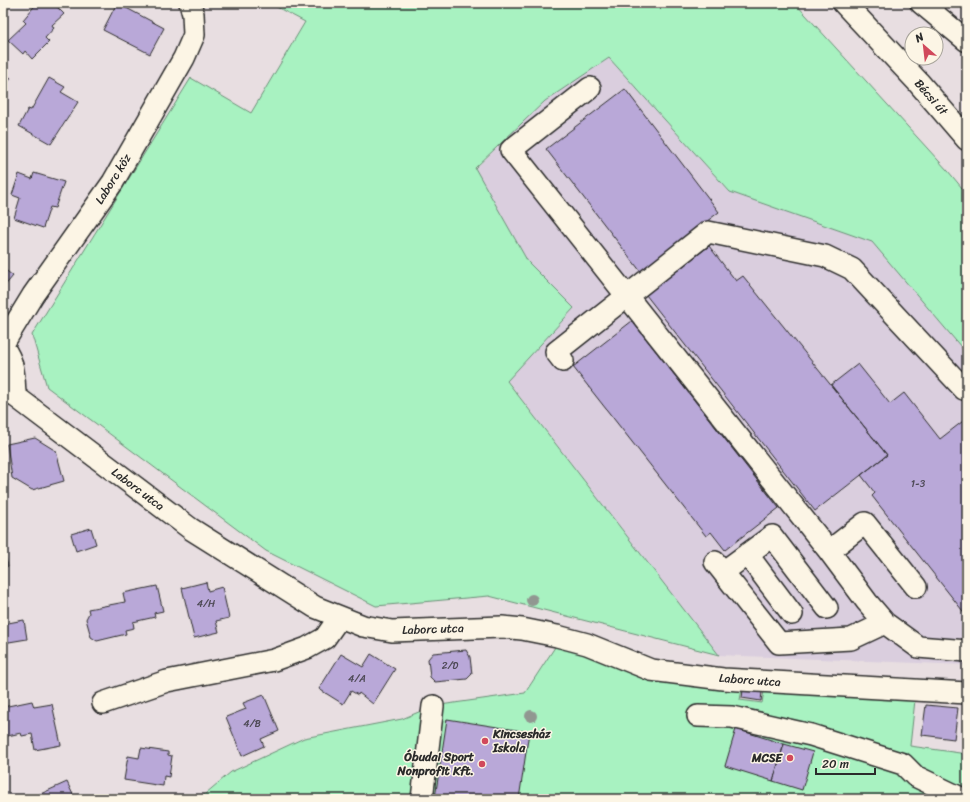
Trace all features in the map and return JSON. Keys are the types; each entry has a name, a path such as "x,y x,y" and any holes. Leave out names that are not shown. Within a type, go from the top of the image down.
{"main road":[{"name":"Bécsi út","path":"844,3 918,82 967,139"}],"street":[{"name":"Laborc köz","path":"3,344 25,308 113,182 184,58 194,35 194,14 190,3"},
{"path":"921,3 967,41"},
{"path":"590,88 510,150 885,623 918,647 967,651"},
{"path":"563,361 556,352 708,232 824,256 852,269 964,389 967,389"},
{"name":"Laborc utca","path":"3,347 10,357 13,371 9,399 191,529 315,608 339,618 381,630 502,627 522,629 587,644 651,670 723,678 967,693"},
{"path":"829,551 865,523 916,587"},
{"path":"827,608 772,536 747,554 719,566 779,643 851,639 885,623"},
{"path":"747,554 792,614"},
{"path":"103,703 167,681 274,660 307,648 325,638 339,618"},
{"path":"422,799 433,706"},
{"path":"698,716 740,719 811,735 861,750 903,764 916,776 963,799"}],"shaded area":[{"path":"609,58 730,192 872,242 967,354 967,665 719,655 507,380 574,308 528,262 475,169 545,101"}],"green space":[{"path":"269,3 795,3 948,171 967,194 967,354 872,242 730,192 609,58 545,101 475,168 528,262 574,308 507,381 719,655 489,596 376,606 266,551 47,387 32,335 191,78 251,113 305,22"},
{"path":"557,644 742,689 740,700 762,703 764,691 915,700 910,746 967,754 967,799 199,799 231,772 304,738 402,719 433,706 525,693"}],"building":[{"path":"37,3 53,3 64,14 52,25 54,28 45,38 49,42 32,59 25,51 23,54 8,40 26,23 23,20"},
{"path":"117,3 164,28 150,54 103,30"},
{"path":"3,73 11,78 3,89"},
{"path":"49,78 65,87 61,92 78,102 51,144 19,126 28,109 31,110"},
{"path":"625,89 719,212 641,272 546,149"},
{"path":"34,173 64,182 55,208 50,207 43,228 14,218 20,198 12,195 19,174 32,179"},
{"path":"709,246 736,281 743,276 887,455 815,511 646,295"},
{"path":"3,268 13,276 3,288"},
{"path":"632,321 779,508 725,550 711,532 706,536 573,367"},
{"path":"858,364 890,404 904,393 940,439 967,418 966,615 872,496 875,493 861,475 887,455 831,385"},
{"path":"35,438 56,451 64,481 32,490 12,478 7,444"},
{"path":"91,528 96,544 76,551 71,534"},
{"path":"3,549 8,566 3,568"},
{"path":"206,582 208,591 222,587 229,618 216,621 219,632 194,638 182,588"},
{"path":"157,586 163,611 154,613 155,617 133,622 134,628 125,630 126,634 97,641 91,637 86,619 89,613 88,609 125,602 123,593"},
{"path":"24,620 27,639 3,643 3,624"},
{"path":"466,650 470,657 472,674 467,679 435,682 430,677 428,659 433,653"},
{"path":"341,654 363,667 371,654 395,669 373,704 359,693 358,695 351,691 343,704 319,689"},
{"path":"743,690 762,692 761,701 742,698"},
{"path":"264,695 279,731 261,739 264,746 242,756 226,717 246,709 243,703"},
{"path":"32,701 34,707 52,704 61,745 35,750 32,734 22,736 21,733 3,737 3,707"},
{"path":"926,705 958,708 954,739 922,735"},
{"name":"Óbudai Sport Nonprofit Kft.","path":"447,719 529,732 519,799 432,799 435,798"},
{"path":"736,729 784,744 773,781 725,766"},
{"path":"784,744 813,752 802,790 773,781"},
{"path":"141,748 168,752 168,755 172,756 169,777 164,776 163,786 124,780 128,756 139,758"},
{"path":"67,782 75,799 38,799 36,796"}],"place":[{"name":"Kincsesház Iskola","path":"485,741"},
{"name":"MCSE","path":"790,758"},
{"name":"Óbudai Sport Nonprofit Kft.","path":"482,764"}]}
